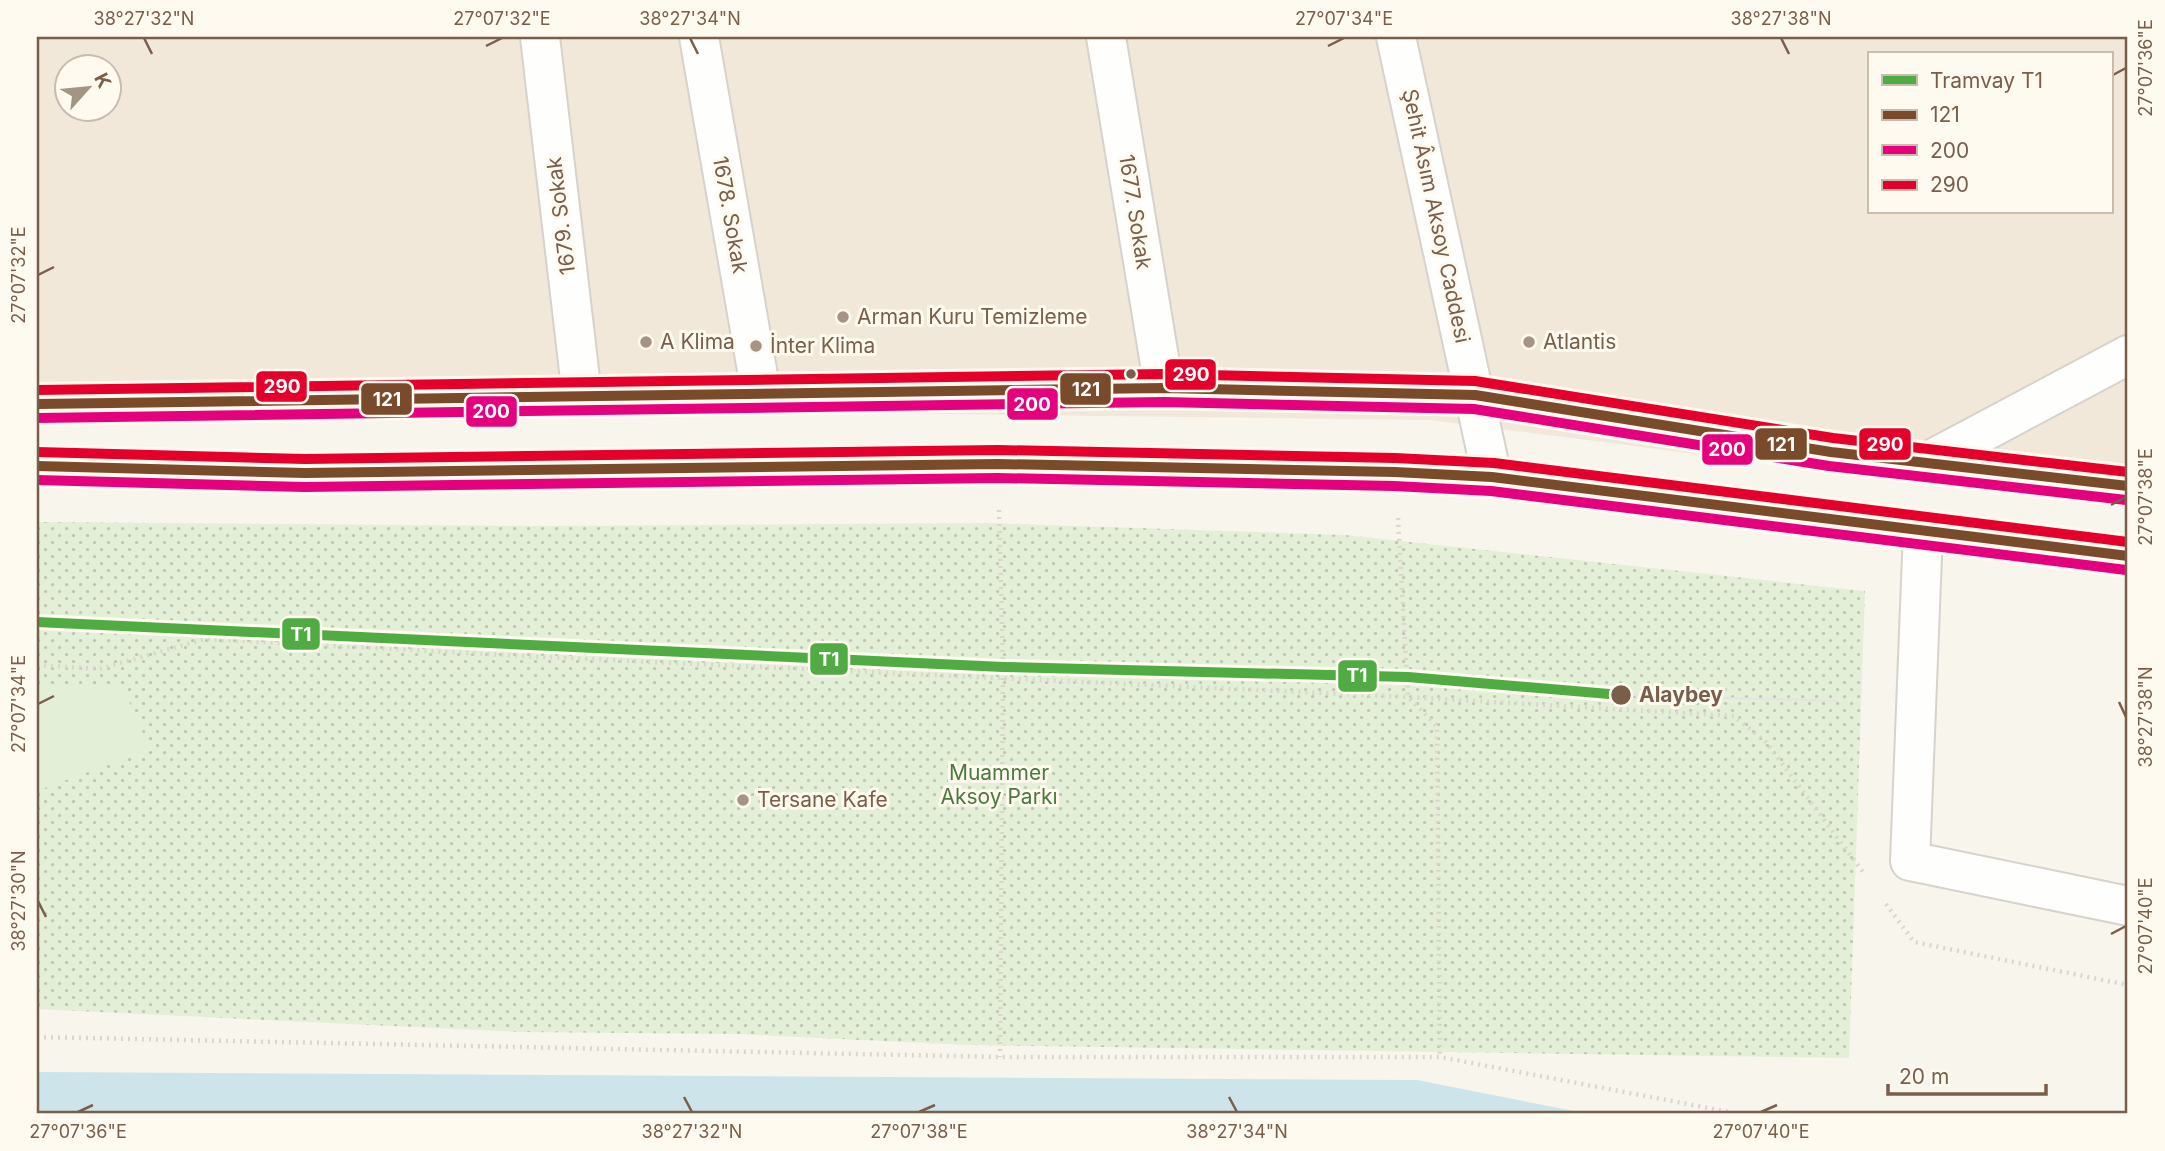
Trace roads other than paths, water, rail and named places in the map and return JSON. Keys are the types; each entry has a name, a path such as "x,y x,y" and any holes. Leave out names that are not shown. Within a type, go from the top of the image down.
{"main road":[{"path":"37,404 1164,388 1475,395 1831,452 2128,486"},
{"path":"37,466 305,473 998,464 1395,472 1492,477 2128,556"}],"street":[{"name":"1679. Sokak","path":"540,37 582,396"},
{"name":"1678. Sokak","path":"699,37 761,393"},
{"name":"1677. Sokak","path":"1106,37 1164,388"},
{"name":"Şehit Âsım Aksoy Caddesi","path":"1396,37 1492,477"},
{"path":"1925,463 2128,355"},
{"path":"1923,531 1910,861 2128,906"}],"water":[{"path":"37,1072 1417,1080 1589,1114 37,1114"}],"tram line":[{"name":"T1","path":"37,622 1003,667 1408,677 1621,695"},
{"path":"1621,695 1838,701"}],"place":[{"name":"Arman Kuru Temizleme","path":"843,317"},
{"name":"A Klima","path":"646,342"},
{"name":"Atlantis","path":"1529,342"},
{"name":"İnter Klima","path":"756,346"},
{"name":"Alaybey","path":"1621,695"},
{"name":"Tersane Kafe","path":"743,800"}],"park label":[{"name":"Muammer Aksoy Parkı","path":"999,785"}]}
